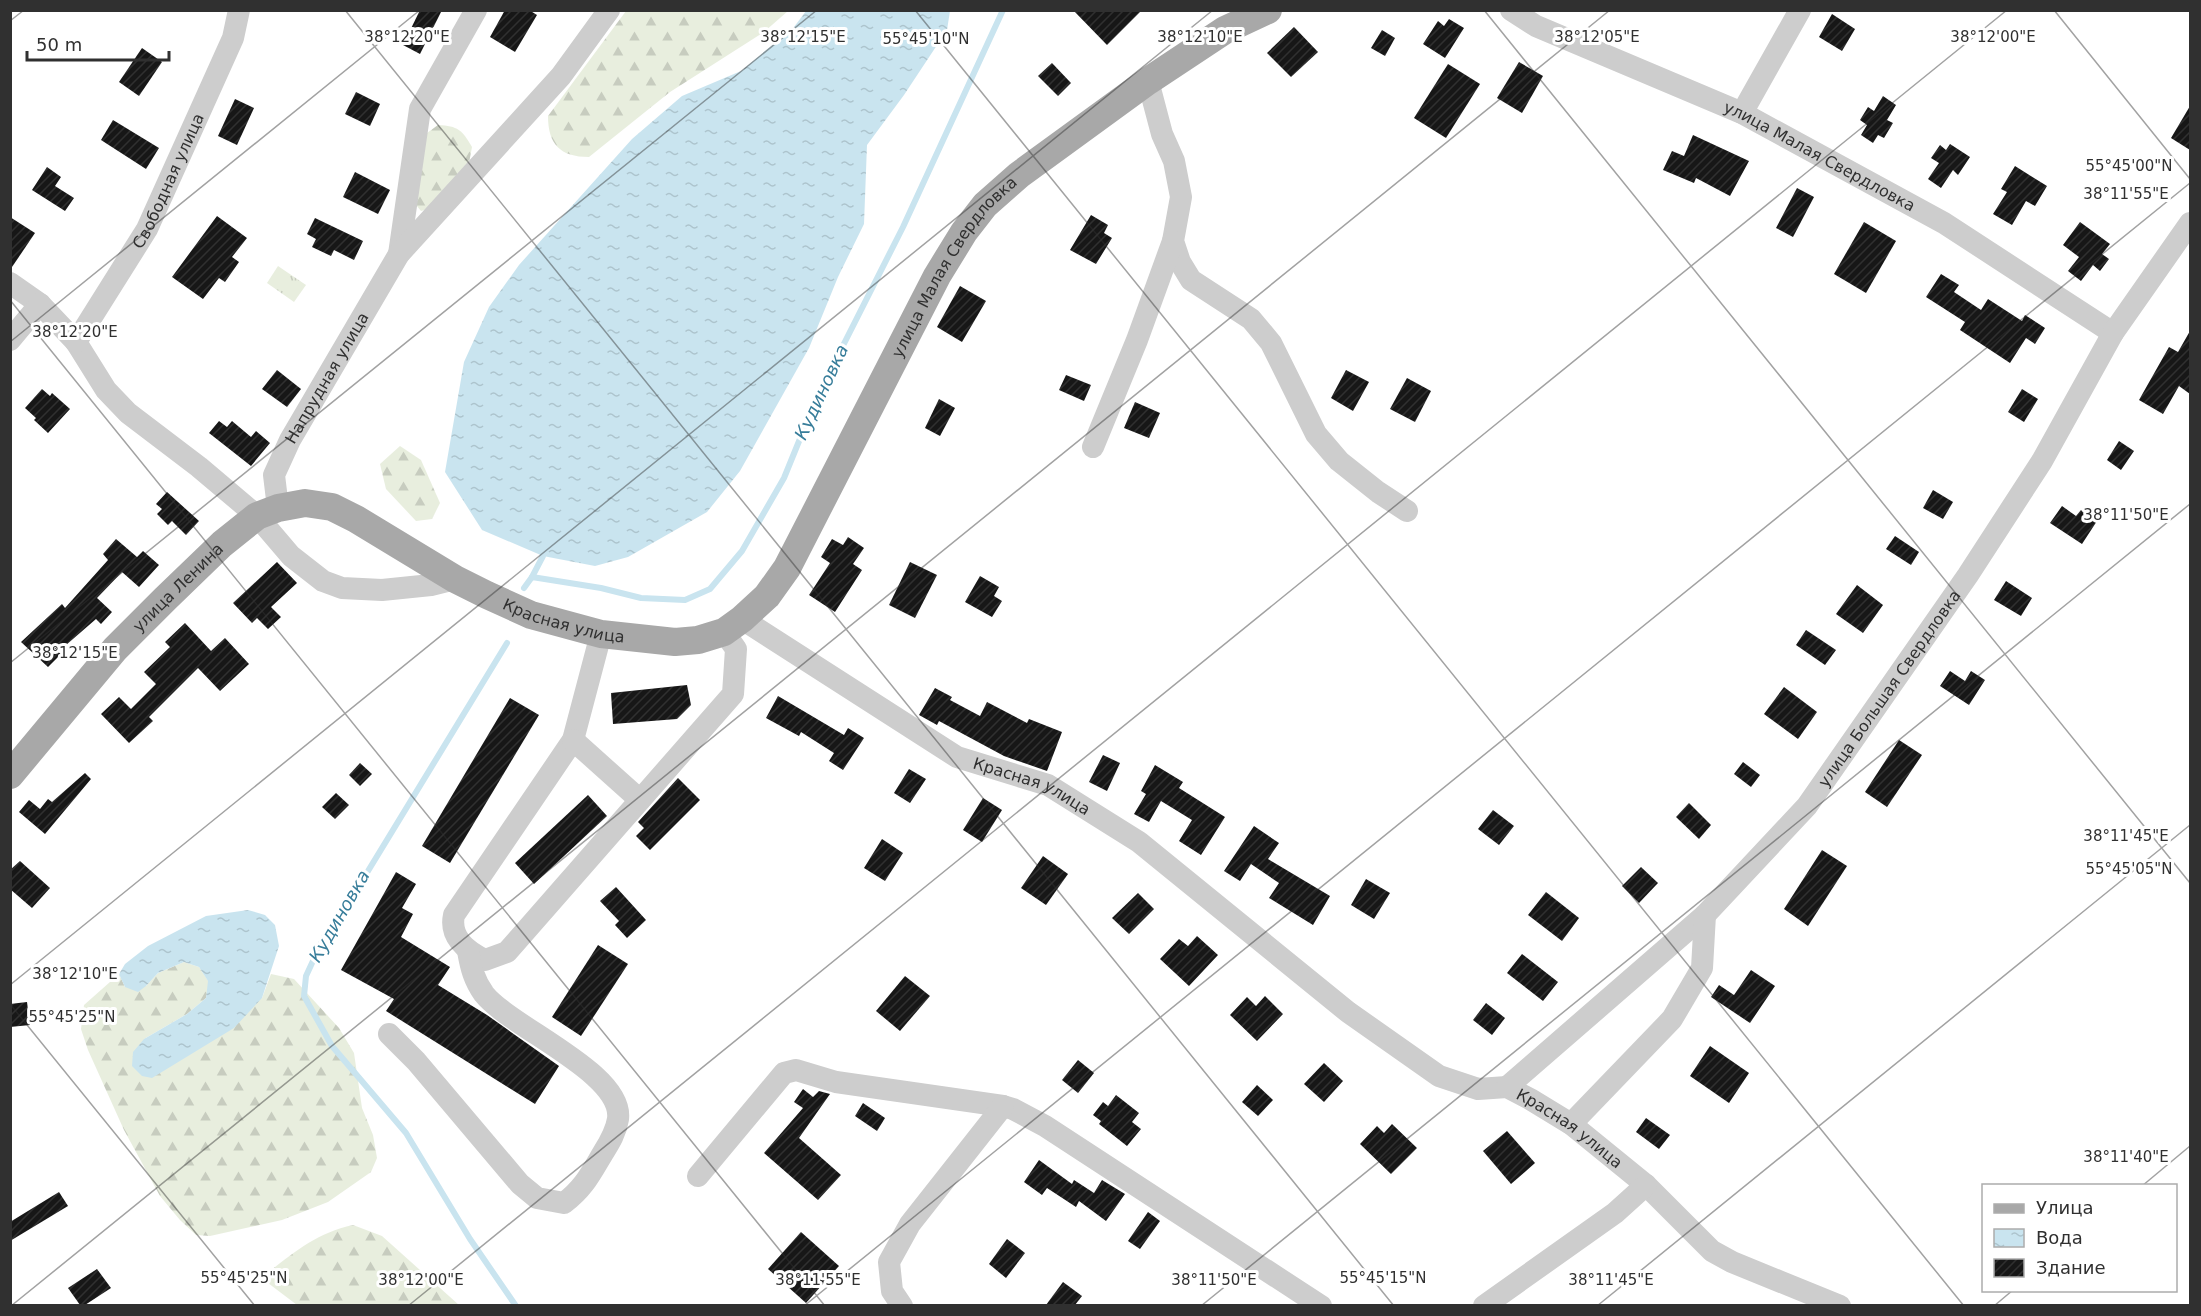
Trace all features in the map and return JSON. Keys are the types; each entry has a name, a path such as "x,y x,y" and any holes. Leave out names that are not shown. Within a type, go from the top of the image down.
{"main road":[{"name":"улица Малая Свердловка","path":"733,626 767,596 787,568 937,276 964,232 985,205 1019,175 1148,81 1225,30 1268,10"},
{"name":"Красная улица","path":"268,512 305,503 332,507 455,579 531,615 601,634 675,642 698,640 733,626"},
{"name":"улица Ленина","path":"10,775 115,649 222,544 268,512"}],"street":[{"name":"Свободная улица","path":"76,342 147,229 233,38 240,10"},
{"path":"399,254 420,109 476,10"},
{"path":"399,254 561,76 609,10"},
{"name":"улица Малая Свердловка","path":"1511,10 1536,26 1742,113 1944,223 2113,333"},
{"path":"1742,113 1800,10"},
{"path":"1093,447 1137,340 1173,241 1181,197 1174,161 1162,134 1148,81"},
{"name":"улица Большая Свердловка","path":"1507,1087 1705,915 1807,806 1968,575 2042,461 2113,333 2190,223"},
{"path":"1173,241 1179,262 1191,280 1251,319 1271,344 1316,434 1331,452 1378,492 1407,511"},
{"name":"Напрудная улица","path":"268,512 274,475 290,440 399,254"},
{"path":"10,283 40,304 76,342 106,390 128,412 199,467 268,512 291,556 323,581 342,588 382,590 430,585 455,579"},
{"path":"10,340 40,304"},
{"path":"601,634 573,740 454,915 452,925 456,935 468,951 485,960 507,952 733,694 736,649 733,626"},
{"name":"Красная улица","path":"733,626 957,757 1048,785 1138,842 1348,1012 1439,1076 1478,1089 1507,1087 1571,1124 1646,1185 1712,1251 1732,1262 1840,1305"},
{"path":"573,740 640,800"},
{"path":"1571,1124 1672,1019 1702,968 1705,915"},
{"path":"389,1034 416,1061 520,1184 537,1198 564,1203 579,1192 614,1135 618,1117 612,1094 597,1077 502,1010 485,995 473,978 468,951"},
{"path":"698,1176 784,1073 796,1070 836,1082 1003,1106 1045,1126 1321,1305"},
{"path":"902,1305 892,1291 889,1262 910,1224 1003,1106"},
{"path":"1484,1305 1615,1213 1646,1185"}],"green space":[{"path":"627,10 788,11 764,32 670,92 589,157 570,155 553,141 548,116"},
{"path":"438,125 455,128 465,137 472,147 469,163 428,209 421,211 416,205 427,133"},
{"path":"278,266 306,285 294,302 267,283"},
{"path":"400,446 421,460 440,503 432,519 416,521 386,489 380,464"},
{"path":"184,962 199,967 209,982 206,998 187,1014 144,1039 262,998 271,974 294,979 339,1028 354,1053 362,1108 373,1135 377,1158 371,1172 328,1202 282,1220 210,1236 196,1235 180,1220 160,1196 124,1130 81,1029 84,1005 119,974 125,987 146,986 158,973"},
{"path":"353,1225 382,1236 459,1305 297,1305 268,1283 266,1275 299,1249 329,1232"}],"water":[{"path":"806,11 950,11 947,30 904,95 867,145 864,224 838,277 809,348 740,471 707,512 628,557 595,566 543,556 482,530 445,472 464,362 489,307 519,265 632,139 682,96 741,71 794,27"},
{"path":"248,910 265,915 275,925 279,946 262,998 234,1028 152,1078 142,1076 132,1066 133,1052 144,1039 187,1014 206,998 208,981 199,967 184,962 158,973 138,992 125,987 119,974 125,964 148,946 206,916"}],"building":[{"path":"420,10 442,10 420,54 403,45"},
{"path":"505,10 529,10 537,15 515,52 490,37"},
{"path":"1073,10 1142,10 1107,45"},
{"path":"1832,14 1855,29 1842,51 1819,37"},
{"path":"1449,19 1464,28 1445,58 1423,44 1438,21 1444,26"},
{"path":"1294,27 1318,52 1291,77 1267,53"},
{"path":"1382,30 1395,38 1385,56 1371,48"},
{"path":"142,48 162,62 139,96 119,82"},
{"path":"1519,62 1543,76 1522,113 1497,98"},
{"path":"1052,63 1071,83 1058,96 1038,76"},
{"path":"1448,64 1480,84 1446,138 1414,118"},
{"path":"356,92 380,104 370,126 345,114"},
{"path":"1883,96 1896,105 1887,120 1893,123 1884,138 1878,135 1873,143 1861,135 1867,125 1860,120 1868,107 1874,111"},
{"path":"235,99 254,108 237,145 218,136"},
{"path":"2190,106 2190,150 2171,138"},
{"path":"113,120 159,148 146,169 101,140"},
{"path":"1693,135 1749,161 1730,196 1696,178 1694,183 1663,170 1672,151 1684,156"},
{"path":"1950,144 1970,157 1958,175 1953,170 1941,188 1928,179 1939,163 1931,158 1940,145 1946,150"},
{"path":"2015,166 2047,186 2035,206 2026,201 2012,225 1993,214 2007,192 2001,189"},
{"path":"47,167 61,177 55,186 74,198 65,211 32,190"},
{"path":"355,172 390,190 378,214 343,197"},
{"path":"1797,188 1814,197 1793,237 1776,228"},
{"path":"1091,215 1108,225 1104,233 1112,238 1096,264 1070,250"},
{"path":"217,216 247,238 232,257 239,262 225,282 219,278 203,299 172,277"},
{"path":"10,217 35,233 10,270"},
{"path":"315,218 363,241 354,260 334,250 331,256 312,247 316,239 307,234"},
{"path":"1864,222 1896,241 1866,293 1834,274"},
{"path":"2080,222 2110,244 2102,254 2109,259 2100,271 2093,265 2081,281 2068,271 2079,257 2063,245"},
{"path":"1941,274 1959,285 1954,292 1981,310 1988,299 2022,321 2025,315 2045,328 2035,344 2026,338 2010,363 1960,330 1965,322 1926,297"},
{"path":"960,286 986,301 962,342 937,327"},
{"path":"2190,331 2190,394 2179,386 2163,414 2139,400 2169,347 2178,352"},
{"path":"277,370 301,389 287,407 262,389"},
{"path":"1346,370 1369,382 1353,411 1331,398"},
{"path":"1066,375 1091,385 1084,401 1059,390"},
{"path":"1407,378 1431,391 1415,422 1390,409"},
{"path":"42,389 50,396 52,393 70,409 48,433 25,408"},
{"path":"2022,389 2038,399 2024,422 2008,412"},
{"path":"939,399 955,408 940,436 925,428"},
{"path":"1135,402 1160,413 1149,438 1124,428"},
{"path":"219,421 227,427 232,421 251,437 256,431 270,443 251,466 209,433"},
{"path":"2119,441 2134,451 2121,470 2107,460"},
{"path":"1933,490 1953,502 1943,519 1923,508"},
{"path":"167,492 199,521 186,535 172,521 168,525 157,514 162,509 156,504"},
{"path":"2062,506 2076,516 2081,510 2097,521 2082,544 2050,523"},
{"path":"1895,536 1919,552 1911,565 1886,549"},
{"path":"848,537 864,548 853,564 862,570 835,612 809,595 830,563 821,557 832,539 843,545"},
{"path":"116,539 137,557 143,551 159,565 139,587 122,572 97,598 112,612 101,624 96,619 58,652 61,654 48,667 21,642 62,604 65,608 108,560 103,554"},
{"path":"277,562 297,583 271,607 281,617 268,629 257,618 252,623 233,603"},
{"path":"910,562 937,575 915,618 889,605"},
{"path":"980,576 999,587 994,596 1002,601 992,617 965,602"},
{"path":"2006,581 2032,598 2021,616 1994,600"},
{"path":"1857,585 1883,605 1863,633 1836,614"},
{"path":"185,623 211,651 225,638 249,664 220,691 198,668 149,717 153,721 129,743 101,714 119,697 131,709 156,684 144,672 170,647 165,642"},
{"path":"1806,630 1836,650 1825,665 1796,645"},
{"path":"1950,671 1965,681 1971,671 1985,680 1969,705 1940,686"},
{"path":"687,685 691,705 677,719 613,724 611,693"},
{"path":"1784,687 1817,712 1798,739 1764,714"},
{"path":"935,688 952,697 950,700 980,716 987,702 1027,723 1029,719 1062,732 1047,771 1004,756 939,721 937,725 919,715"},
{"path":"778,696 844,735 848,728 864,738 843,770 829,761 834,753 801,732 799,736 766,718"},
{"path":"510,698 539,715 450,863 422,846"},
{"path":"1899,740 1922,755 1887,807 1865,792"},
{"path":"1103,755 1120,763 1107,791 1089,782"},
{"path":"1743,762 1760,775 1751,787 1734,774"},
{"path":"360,763 372,774 360,786 349,775"},
{"path":"1155,765 1183,782 1179,788 1225,817 1201,855 1179,841 1192,820 1161,801 1149,822 1134,814 1146,794 1141,791"},
{"path":"909,769 926,779 910,803 894,793"},
{"path":"85,773 91,779 45,834 19,812 29,800 40,809 48,799 52,802"},
{"path":"678,778 700,800 650,850 636,836 644,828 638,822"},
{"path":"336,793 349,805 335,819 322,807"},
{"path":"588,795 607,816 534,884 515,863"},
{"path":"983,798 1002,810 982,842 963,830"},
{"path":"1689,803 1711,825 1699,839 1676,817"},
{"path":"1493,810 1514,826 1499,845 1478,829"},
{"path":"1254,826 1279,843 1268,859 1330,896 1313,925 1269,898 1279,883 1251,864 1240,881 1224,871"},
{"path":"882,839 903,853 885,881 864,868"},
{"path":"1822,850 1847,866 1808,926 1784,909"},
{"path":"1043,856 1068,874 1046,905 1021,888"},
{"path":"20,861 50,888 32,908 10,889 10,870"},
{"path":"1641,867 1658,883 1639,903 1622,886"},
{"path":"396,872 416,884 402,908 413,914 401,937 450,967 438,985 487,1015 559,1066 535,1104 386,1011 394,999 341,970"},
{"path":"1366,879 1390,893 1374,919 1351,905"},
{"path":"616,887 646,920 627,938 615,925 619,921 600,901"},
{"path":"1546,892 1579,918 1562,941 1528,915"},
{"path":"1138,893 1154,909 1129,934 1112,918"},
{"path":"1197,936 1218,955 1189,986 1160,959 1179,939 1188,946"},
{"path":"598,945 628,964 581,1036 552,1017"},
{"path":"1522,954 1558,982 1543,1001 1507,973"},
{"path":"1751,970 1775,986 1750,1023 1711,997 1719,985 1734,995"},
{"path":"905,976 930,996 900,1031 876,1011"},
{"path":"1265,996 1283,1014 1257,1041 1230,1015 1247,997 1256,1006"},
{"path":"27,1002 30,1025 10,1027 10,1004"},
{"path":"1486,1003 1505,1018 1492,1035 1473,1020"},
{"path":"1710,1046 1749,1073 1729,1103 1690,1076"},
{"path":"1078,1060 1094,1073 1078,1093 1062,1080"},
{"path":"1324,1063 1343,1081 1324,1102 1304,1084"},
{"path":"1257,1085 1273,1100 1258,1116 1242,1102"},
{"path":"803,1089 813,1097 819,1091 830,1094 799,1138 841,1175 818,1200 764,1153 803,1108 794,1102"},
{"path":"1116,1095 1139,1113 1132,1122 1141,1129 1127,1146 1099,1124 1101,1121 1093,1115 1103,1102 1108,1106"},
{"path":"863,1103 885,1118 877,1131 855,1116"},
{"path":"1646,1118 1670,1135 1659,1149 1636,1132"},
{"path":"1392,1124 1417,1148 1391,1174 1360,1144 1377,1126 1384,1133"},
{"path":"1507,1131 1535,1163 1511,1184 1483,1151"},
{"path":"1039,1160 1072,1184 1074,1180 1094,1193 1102,1180 1125,1194 1106,1221 1079,1201 1076,1207 1047,1188 1042,1195 1024,1182"},
{"path":"59,1192 68,1206 10,1241 10,1222"},
{"path":"1148,1212 1160,1221 1140,1249 1128,1241"},
{"path":"801,1232 839,1266 806,1303 768,1269"},
{"path":"1007,1239 1025,1253 1006,1278 989,1264"},
{"path":"97,1269 111,1288 85,1305 80,1305 68,1288"},
{"path":"1063,1282 1082,1296 1075,1305 1046,1305"}],"waterway":[{"name":"Кудиновка","path":"524,588 532,577 601,588 641,598 685,600 710,589 742,551 784,478 817,397 903,227 1003,10"},
{"path":"532,577 543,556"},
{"name":"Кудиновка","path":"507,643 354,894 325,935 306,976 304,996 332,1046 406,1133 470,1239 516,1306"}]}
